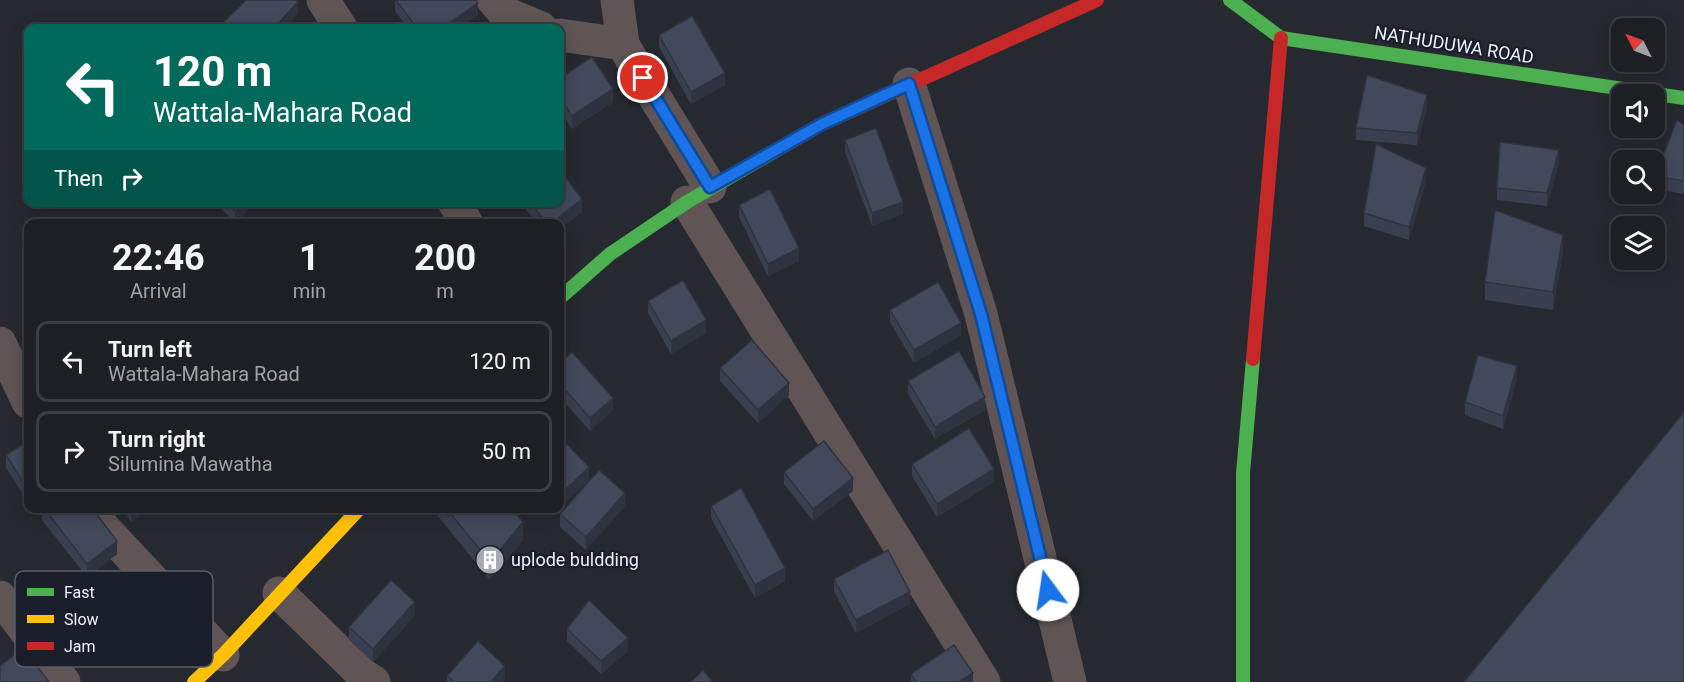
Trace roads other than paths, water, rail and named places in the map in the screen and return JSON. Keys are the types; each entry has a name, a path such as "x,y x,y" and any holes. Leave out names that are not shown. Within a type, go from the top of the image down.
{"street":[{"path":"322,0 338,24"},
{"path":"493,0 503,12 532,24"},
{"path":"617,0 623,44 698,194 984,682"},
{"path":"564,294 609,254 698,194 822,124 1097,0"},
{"name":"NATHUDUWA ROAD","path":"1230,0 1281,38 1684,98"},
{"path":"564,36 623,44"},
{"path":"1243,682 1243,473 1281,38"},
{"path":"909,84 981,314 1070,682"},
{"path":"0,344 24,394"},
{"path":"94,513 103,527 144,571"},
{"path":"213,664 355,513"},
{"path":"279,593 363,675 374,682"},
{"path":"0,597 15,617"},
{"path":"213,644 223,655"},
{"path":"53,667 64,682"},
{"path":"194,682 210,667"}],"place":[{"name":"uplode buldding","path":"490,560"}]}
